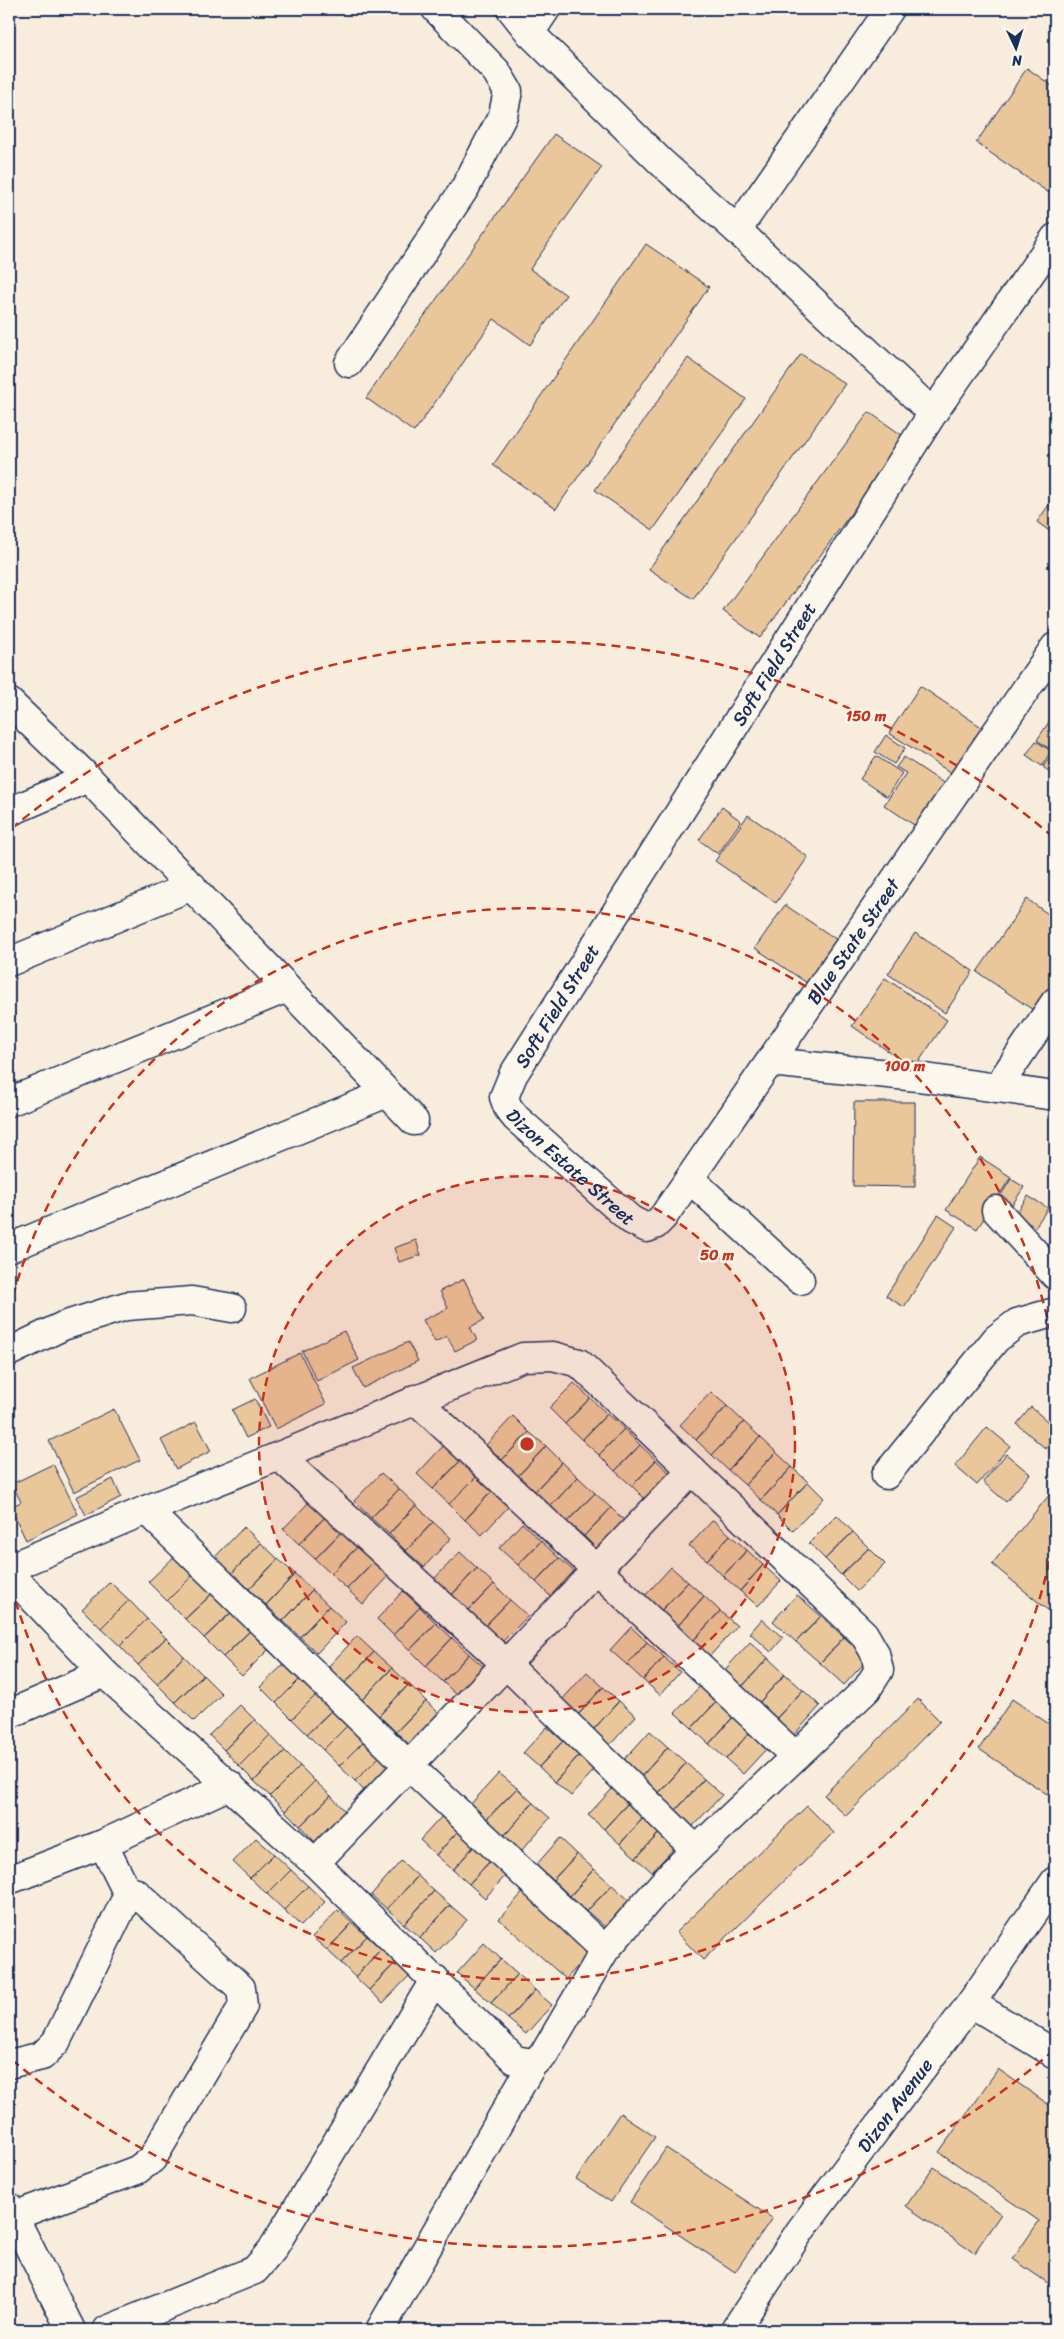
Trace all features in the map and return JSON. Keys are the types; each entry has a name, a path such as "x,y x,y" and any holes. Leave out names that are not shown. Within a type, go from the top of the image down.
{"street":[{"path":"349,363 465,188 503,115 508,91 496,71 436,9"},
{"path":"511,9 530,32 661,162 738,230 933,413"},
{"path":"530,32 546,9"},
{"path":"738,230 890,9"},
{"name":"Soft Field Street","path":"504,1097 507,1086 518,1067 933,413 1055,238"},
{"name":"Blue State Street","path":"647,1228 655,1225 663,1218 1055,647"},
{"path":"9,702 88,778 414,1122"},
{"path":"9,812 88,778"},
{"path":"9,962 192,886"},
{"path":"9,1102 287,988"},
{"path":"997,1088 1055,1002"},
{"path":"770,1062 918,1077 1055,1096"},
{"path":"9,1248 387,1093"},
{"name":"Dizon Estate Street","path":"504,1097 508,1108 516,1118 631,1220 647,1228"},
{"path":"690,1179 800,1280"},
{"path":"996,1210 1055,1275"},
{"path":"9,1352 63,1326 126,1306 192,1301 232,1308"},
{"path":"886,1475 996,1339 1017,1323 1055,1312"},
{"path":"9,1568 415,1399 523,1357 553,1356 579,1363 864,1634 875,1652 878,1670 867,1689 672,1873 604,1950 543,2056 533,2063 380,2330"},
{"path":"415,1399 795,1756"},
{"path":"279,1456 506,1664 696,1850"},
{"path":"315,1863 692,1470"},
{"path":"146,1510 408,1765 604,1950"},
{"path":"9,1573 104,1673 315,1863 515,2060 533,2063"},
{"path":"9,1714 104,1673"},
{"path":"9,1880 103,1844 230,1785"},
{"path":"103,1844 129,1896"},
{"name":"Dizon Avenue","path":"735,2330 800,2231 971,2003 1055,1881"},
{"path":"9,2064 42,2056 56,2042 129,1896 136,1894 241,1988 243,2006 152,2159 137,2170 11,2211 71,2330"},
{"path":"107,2330 255,2270 272,2250 435,1980"},
{"path":"971,2003 1055,2054"}],"building":[{"path":"1027,68 1055,88 1055,197 976,143"},
{"path":"554,134 602,167 530,269 566,295 530,345 494,319 414,432 366,398"},
{"path":"646,244 709,287 556,509 493,465"},
{"path":"801,354 845,384 693,599 649,569"},
{"path":"688,358 746,399 653,530 595,490"},
{"path":"869,412 906,438 760,638 723,611"},
{"path":"1055,496 1055,535 1037,522"},
{"path":"1055,556 1055,573 1047,567"},
{"path":"920,686 989,732 959,778 889,733"},
{"path":"1055,713 1055,753 1037,740"},
{"path":"886,735 905,748 894,764 875,752"},
{"path":"1036,741 1051,751 1042,766 1026,755"},
{"path":"1053,752 1055,754 1055,776 1043,767"},
{"path":"876,756 902,773 887,797 860,779"},
{"path":"904,757 948,786 920,829 884,805 906,773 896,767"},
{"path":"722,807 741,821 718,854 699,840"},
{"path":"748,815 808,857 776,903 715,861"},
{"path":"1027,899 1055,919 1055,997 1042,1016 977,972"},
{"path":"785,905 842,943 813,987 755,948"},
{"path":"915,933 973,971 945,1013 888,974"},
{"path":"885,978 947,1020 914,1069 852,1026"},
{"path":"854,1102 915,1102 915,1187 853,1186"},
{"path":"980,1157 1011,1177 977,1229 946,1210"},
{"path":"1011,1179 1024,1187 1006,1214 994,1206"},
{"path":"1028,1196 1048,1208 1035,1227 1015,1215"},
{"path":"938,1215 956,1227 904,1307 886,1296"},
{"path":"416,1240 421,1255 399,1262 394,1248"},
{"path":"464,1279 484,1320 470,1327 477,1340 455,1351 447,1336 435,1342 423,1320 448,1308 440,1291"},
{"path":"344,1331 359,1360 317,1381 302,1351"},
{"path":"408,1342 418,1361 363,1388 353,1368"},
{"path":"300,1353 326,1404 276,1429 250,1378"},
{"path":"574,1383 590,1398 565,1424 549,1408"},
{"path":"711,1392 727,1406 696,1440 680,1425"},
{"path":"590,1398 607,1414 582,1440 565,1424"},
{"path":"255,1399 269,1427 246,1438 232,1410"},
{"path":"727,1406 744,1422 712,1455 696,1440"},
{"path":"1031,1407 1055,1428 1055,1438 1046,1449 1017,1424"},
{"path":"114,1409 140,1460 74,1492 49,1441"},
{"path":"607,1414 624,1429 599,1455 582,1440"},
{"path":"513,1416 529,1432 502,1460 486,1445"},
{"path":"196,1422 211,1451 176,1469 161,1440"},
{"path":"744,1422 760,1437 728,1470 712,1455"},
{"path":"987,1427 1010,1446 977,1485 955,1466"},
{"path":"624,1429 640,1445 615,1471 599,1455"},
{"path":"529,1432 546,1446 518,1476 502,1460"},
{"path":"760,1437 776,1452 745,1485 728,1470"},
{"path":"444,1445 461,1460 433,1489 417,1474"},
{"path":"640,1445 656,1460 632,1486 615,1471"},
{"path":"546,1446 562,1462 535,1491 518,1476"},
{"path":"776,1452 792,1467 761,1500 745,1485"},
{"path":"1006,1454 1030,1474 1006,1502 983,1482"},
{"path":"461,1460 477,1476 449,1504 433,1489"},
{"path":"656,1460 673,1476 648,1502 632,1486"},
{"path":"562,1462 578,1477 551,1506 535,1491"},
{"path":"53,1464 78,1514 26,1540 10,1507 21,1502 12,1484"},
{"path":"792,1467 808,1482 777,1515 761,1500"},
{"path":"381,1473 399,1489 371,1518 354,1501"},
{"path":"477,1476 493,1490 465,1520 449,1504"},
{"path":"578,1477 595,1493 567,1522 551,1506"},
{"path":"113,1479 121,1497 86,1515 76,1497"},
{"path":"808,1482 824,1498 793,1531 777,1515"},
{"path":"1055,1488 1055,1616 992,1564"},
{"path":"399,1489 416,1505 389,1534 371,1518"},
{"path":"493,1490 509,1506 482,1535 465,1520"},
{"path":"595,1493 611,1508 584,1536 567,1522"},
{"path":"310,1501 326,1516 299,1544 283,1529"},
{"path":"416,1505 433,1522 406,1551 389,1534"},
{"path":"611,1508 627,1523 600,1552 584,1536"},
{"path":"837,1515 853,1532 825,1559 809,1543"},
{"path":"326,1516 342,1531 315,1559 299,1544"},
{"path":"713,1520 730,1535 707,1560 689,1546"},
{"path":"433,1522 451,1538 424,1567 406,1551"},
{"path":"522,1523 541,1541 518,1565 499,1548"},
{"path":"244,1527 261,1543 232,1573 215,1557"},
{"path":"342,1531 358,1546 331,1574 315,1559"},
{"path":"853,1532 869,1548 841,1575 825,1559"},
{"path":"730,1535 747,1550 723,1576 707,1560"},
{"path":"541,1541 559,1558 536,1582 518,1565"},
{"path":"261,1543 278,1559 249,1589 232,1573"},
{"path":"358,1546 374,1561 347,1589 331,1574"},
{"path":"869,1548 885,1564 857,1591 841,1575"},
{"path":"747,1550 763,1565 740,1591 723,1576"},
{"path":"460,1552 477,1568 450,1597 432,1581"},
{"path":"178,1553 196,1572 167,1601 148,1582"},
{"path":"559,1558 577,1574 553,1599 536,1582"},
{"path":"278,1559 295,1574 266,1605 249,1589"},
{"path":"374,1561 390,1575 363,1604 347,1589"},
{"path":"763,1565 781,1581 758,1606 740,1591"},
{"path":"671,1567 688,1582 659,1613 643,1598"},
{"path":"477,1568 494,1584 466,1613 450,1597"},
{"path":"196,1572 215,1591 185,1619 167,1601"},
{"path":"295,1574 312,1590 283,1621 266,1605"},
{"path":"110,1582 129,1600 101,1628 82,1609"},
{"path":"688,1582 704,1596 676,1628 659,1613"},
{"path":"494,1584 510,1600 483,1628 466,1613"},
{"path":"312,1590 329,1606 300,1637 283,1621"},
{"path":"215,1591 234,1610 204,1638 185,1619"},
{"path":"403,1591 420,1607 393,1635 377,1619"},
{"path":"797,1595 821,1616 796,1642 773,1621"},
{"path":"704,1596 720,1611 692,1642 676,1628"},
{"path":"129,1600 147,1619 120,1646 101,1628"},
{"path":"510,1600 528,1616 500,1644 483,1628"},
{"path":"329,1606 346,1622 317,1653 300,1637"},
{"path":"420,1607 436,1623 410,1650 393,1635"},
{"path":"234,1610 253,1628 223,1657 204,1638"},
{"path":"720,1611 737,1626 709,1657 692,1642"},
{"path":"821,1616 844,1637 820,1663 796,1642"},
{"path":"147,1619 166,1638 138,1665 120,1646"},
{"path":"762,1619 783,1638 771,1652 750,1633"},
{"path":"436,1623 452,1638 426,1666 410,1650"},
{"path":"631,1627 647,1642 627,1665 610,1650"},
{"path":"253,1628 271,1647 242,1676 223,1657"},
{"path":"357,1636 374,1652 344,1684 327,1668"},
{"path":"844,1637 868,1659 844,1685 820,1663"},
{"path":"166,1638 184,1656 157,1684 138,1665"},
{"path":"452,1638 469,1654 443,1682 426,1666"},
{"path":"647,1642 664,1657 643,1680 627,1665"},
{"path":"750,1642 768,1658 739,1690 721,1674"},
{"path":"374,1652 392,1668 362,1700 344,1684"},
{"path":"469,1654 486,1669 459,1697 443,1682"},
{"path":"184,1656 203,1675 175,1702 157,1684"},
{"path":"664,1657 680,1672 660,1695 643,1680"},
{"path":"768,1658 785,1674 756,1706 739,1690"},
{"path":"286,1662 301,1678 276,1703 260,1687"},
{"path":"392,1668 409,1684 379,1716 362,1700"},
{"path":"587,1672 603,1687 577,1716 561,1701"},
{"path":"785,1674 803,1690 774,1721 756,1706"},
{"path":"203,1675 222,1694 194,1721 175,1702"},
{"path":"301,1678 317,1694 292,1719 276,1703"},
{"path":"409,1684 426,1701 396,1732 379,1716"},
{"path":"700,1686 717,1701 692,1728 675,1713"},
{"path":"603,1687 619,1701 593,1730 577,1716"},
{"path":"803,1690 820,1706 792,1737 774,1721"},
{"path":"317,1694 333,1709 307,1734 292,1719"},
{"path":"918,1699 940,1721 846,1816 824,1795"},
{"path":"1012,1699 1055,1728 1055,1782 1047,1794 979,1749"},
{"path":"426,1701 443,1717 413,1748 396,1732"},
{"path":"619,1701 636,1716 610,1745 593,1730"},
{"path":"717,1701 734,1716 709,1744 692,1728"},
{"path":"240,1705 255,1720 224,1750 209,1735"},
{"path":"333,1709 348,1725 323,1750 307,1734"},
{"path":"734,1716 751,1731 726,1759 709,1744"},
{"path":"255,1720 270,1735 239,1766 224,1750"},
{"path":"348,1725 364,1741 339,1766 323,1750"},
{"path":"547,1727 563,1741 539,1767 523,1753"},
{"path":"650,1731 668,1747 640,1778 622,1762"},
{"path":"751,1731 768,1747 743,1774 726,1759"},
{"path":"270,1735 285,1751 254,1781 239,1766"},
{"path":"364,1741 379,1757 355,1781 339,1766"},
{"path":"563,1741 579,1755 555,1782 539,1767"},
{"path":"668,1747 686,1763 658,1794 640,1778"},
{"path":"285,1751 300,1766 270,1796 254,1781"},
{"path":"579,1755 595,1769 571,1796 555,1782"},
{"path":"379,1757 395,1772 370,1797 355,1781"},
{"path":"686,1763 704,1779 676,1810 658,1794"},
{"path":"300,1766 315,1781 285,1811 270,1796"},
{"path":"499,1773 517,1788 486,1820 469,1806"},
{"path":"704,1779 722,1795 693,1826 676,1810"},
{"path":"315,1781 331,1796 300,1826 285,1811"},
{"path":"517,1788 533,1803 504,1836 486,1820"},
{"path":"613,1788 629,1802 604,1829 588,1815"},
{"path":"331,1796 346,1812 315,1842 300,1826"},
{"path":"629,1802 645,1816 620,1844 604,1829"},
{"path":"533,1803 550,1818 521,1851 504,1836"},
{"path":"807,1806 834,1833 703,1960 676,1932"},
{"path":"443,1815 460,1829 436,1855 420,1840"},
{"path":"645,1816 661,1831 636,1858 620,1844"},
{"path":"460,1829 476,1844 453,1870 436,1855"},
{"path":"661,1831 677,1845 652,1872 636,1858"},
{"path":"256,1838 274,1854 250,1878 233,1862"},
{"path":"560,1838 577,1854 553,1880 536,1865"},
{"path":"476,1844 492,1859 469,1884 453,1870"},
{"path":"274,1854 291,1870 267,1894 250,1878"},
{"path":"577,1854 594,1869 570,1896 553,1880"},
{"path":"492,1859 508,1873 485,1898 469,1884"},
{"path":"401,1861 418,1876 387,1909 371,1895"},
{"path":"594,1869 612,1885 587,1911 570,1896"},
{"path":"291,1870 308,1886 284,1910 267,1894"},
{"path":"418,1876 434,1891 404,1924 387,1909"},
{"path":"612,1885 629,1900 605,1927 587,1911"},
{"path":"308,1886 325,1902 301,1926 284,1910"},
{"path":"525,1890 592,1950 566,1979 499,1919"},
{"path":"434,1891 450,1905 420,1938 404,1924"},
{"path":"450,1905 467,1920 436,1953 420,1938"},
{"path":"338,1910 352,1923 327,1950 312,1937"},
{"path":"352,1923 367,1936 341,1963 327,1950"},
{"path":"367,1936 381,1949 355,1977 341,1963"},
{"path":"484,1943 501,1959 474,1988 457,1973"},
{"path":"381,1949 395,1963 369,1990 355,1977"},
{"path":"501,1959 518,1974 491,2003 474,1988"},
{"path":"395,1963 409,1976 383,2003 369,1990"},
{"path":"518,1974 535,1990 508,2019 491,2003"},
{"path":"535,1990 552,2005 526,2034 508,2019"},
{"path":"998,2069 1055,2109 1055,2288 1013,2259 1039,2221 939,2152"},
{"path":"620,2113 655,2137 611,2202 576,2179"},
{"path":"666,2148 772,2218 735,2272 630,2202"},
{"path":"934,2167 1001,2214 974,2253 906,2206"}]}
